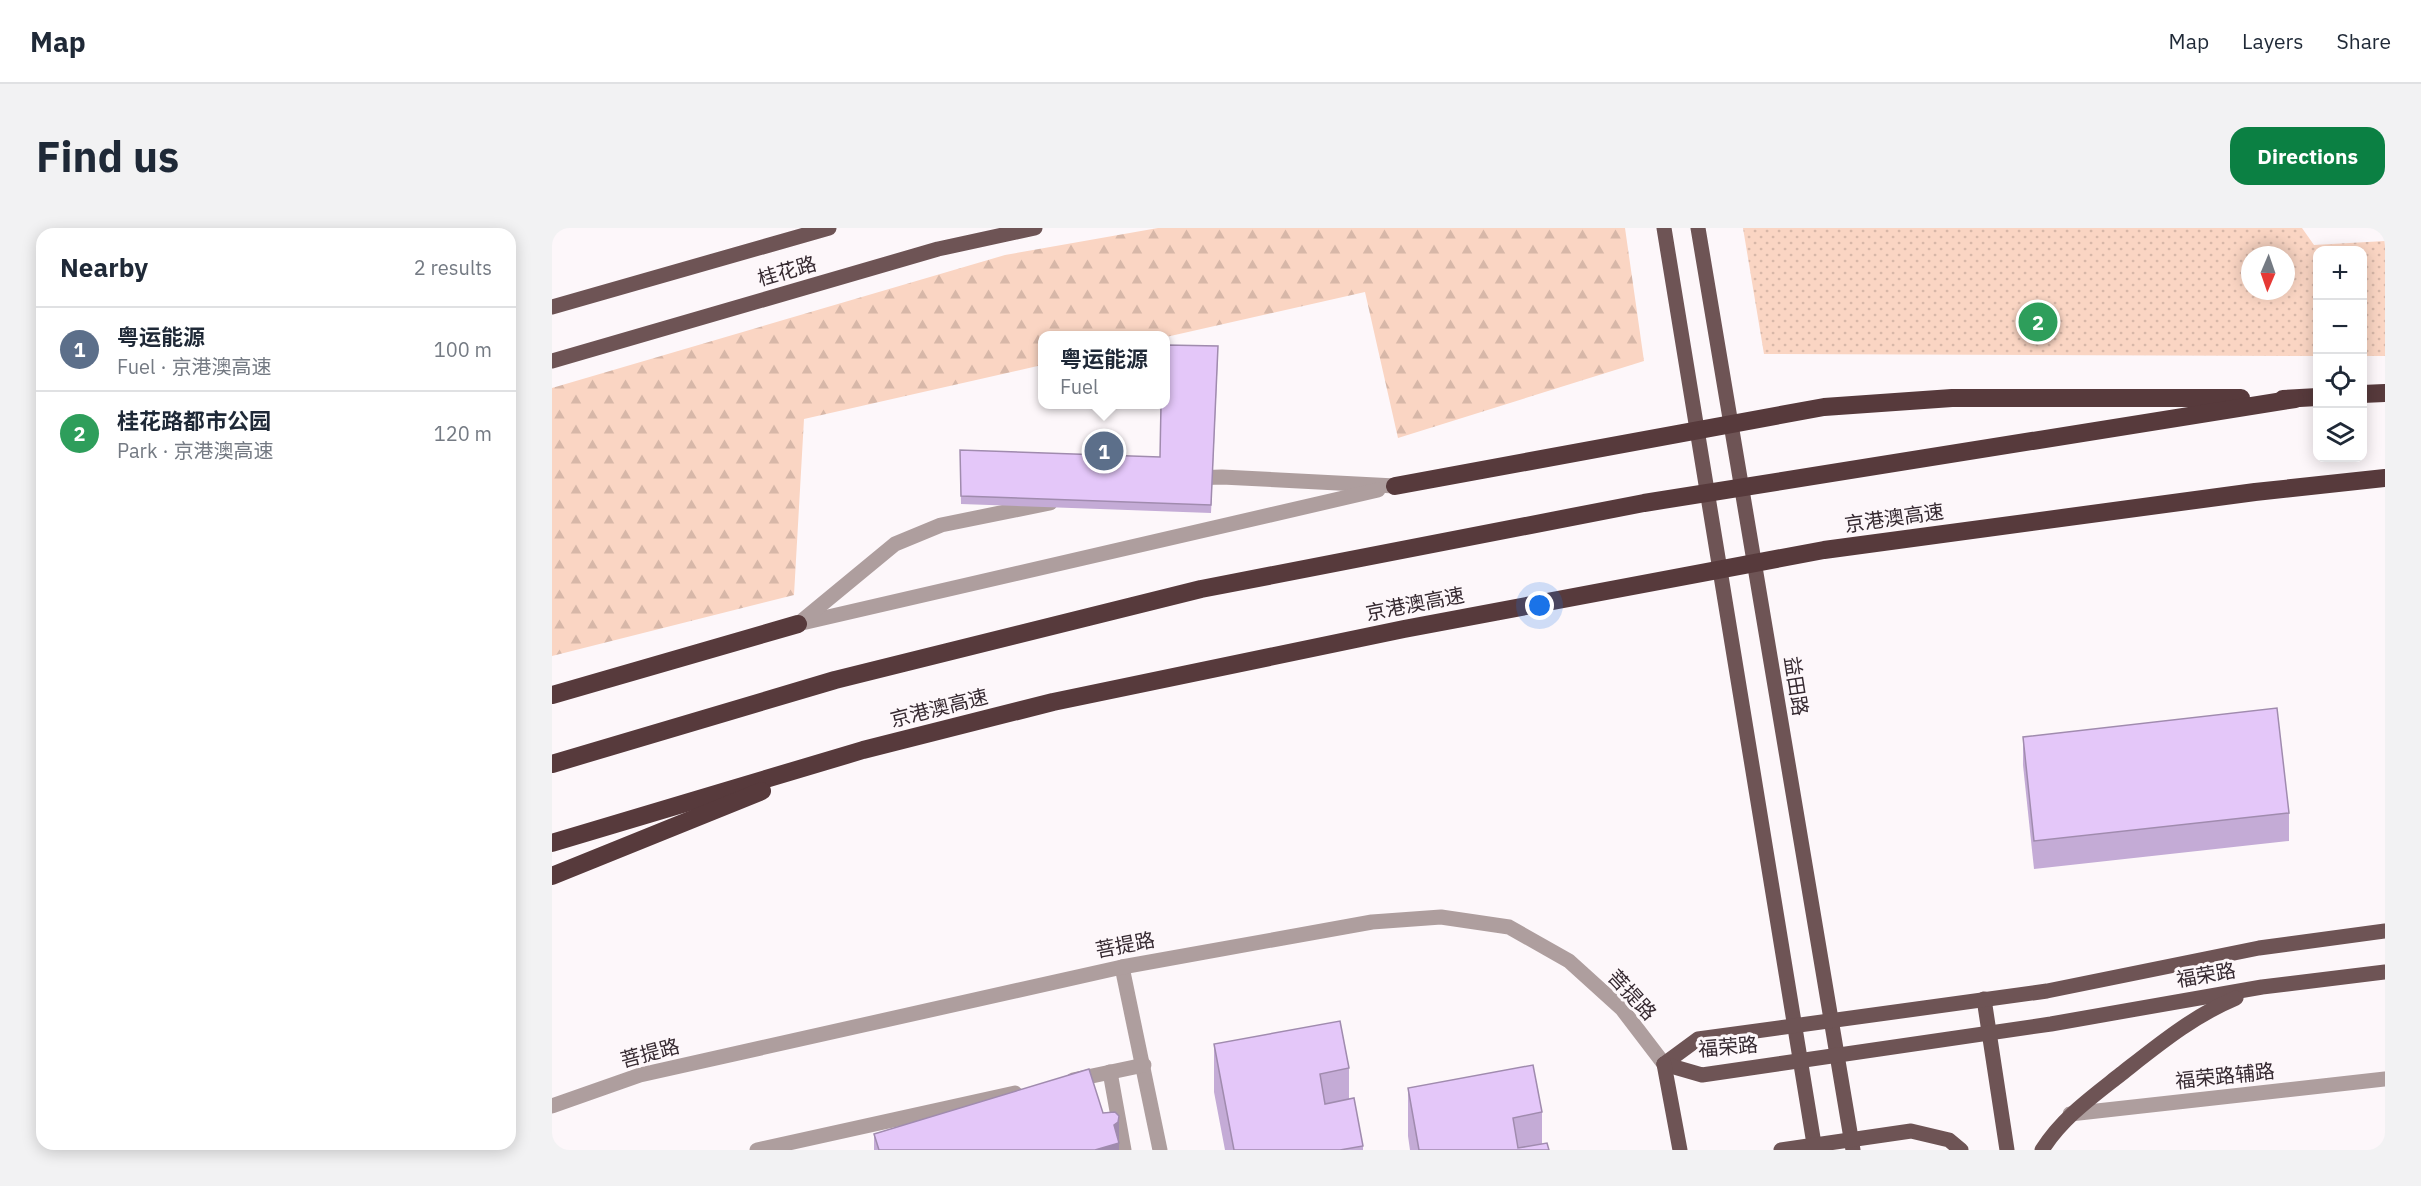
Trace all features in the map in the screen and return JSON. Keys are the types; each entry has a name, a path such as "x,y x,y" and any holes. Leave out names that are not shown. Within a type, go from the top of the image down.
{"highway":[{"path":"2367,394 2385,393"},
{"path":"552,764 835,680 1201,589 1644,503 2313,397"},
{"path":"1395,486 1824,407 1952,398 2295,399"},
{"name":"京港澳高速","path":"552,843 863,750 1053,702 1404,628 1824,550 2385,478"},
{"path":"552,695 798,624"},
{"path":"552,876 863,750"}],"main road":[{"name":"桂花路","path":"552,307 829,228"},
{"name":"桂花路","path":"552,361 938,249 1011,231 1035,228"},
{"path":"1664,228 1815,1150"},
{"name":"益田路","path":"1698,228 1853,1150"},
{"name":"福荣路","path":"1664,1064 1698,1038 2047,991 2259,948 2385,931"},
{"name":"福荣路","path":"1664,1064 1702,1074 1990,1033 2262,987 2385,972"},
{"path":"2042,1150 2070,1114 2178,1029 2213,1007 2262,987"},
{"path":"1984,999 2007,1150"},
{"path":"1664,1064 1680,1150"},
{"path":"1781,1150 1911,1131 1949,1140 1961,1150"}],"street":[{"path":"1172,479 1222,477 1395,486"},
{"path":"798,624 1395,486"},
{"path":"798,624 895,544 941,525 1068,499"},
{"name":"菩提路","path":"552,1106 640,1075 1122,966 1372,922 1442,917 1509,927 1569,961 1622,1009 1664,1064"},
{"path":"1122,966 1160,1150"},
{"path":"1053,1085 1143,1065"},
{"path":"1110,1072 1124,1150"},
{"name":"福荣路辅路","path":"2070,1114 2385,1079"},
{"path":"757,1150 1030,1090"}],"green space":[{"path":"1158,228 1625,228 1644,361 1398,438 1365,292 1170,336 1170,331 1038,331 1038,366 804,419 794,595 552,656 552,388 1005,255"},
{"path":"1743,228 2302,228 2314,245 2385,241 2385,356 2367,356 2367,246 2313,246 2313,356 1764,354"}],"building":[{"path":"1170,345 1218,346 1211,505 961,496 960,450 1160,457 1161,409 1170,409"},
{"path":"2277,708 2289,813 2034,841 2023,737"},
{"path":"1340,1021 1349,1068 1320,1074 1325,1104 1354,1098 1363,1146 1340,1150 1234,1150 1214,1044"},
{"path":"1533,1065 1542,1112 1513,1118 1518,1148 1547,1143 1549,1150 1419,1150 1408,1088"},
{"path":"1089,1069 1103,1113 1115,1112 1119,1116 1118,1122 1114,1125 1119,1143 1095,1150 879,1150 874,1134"}],"place":[{"name":"桂花路都市公园","path":"2038,322"},
{"name":"粤运能源","path":"1104,451"}]}
